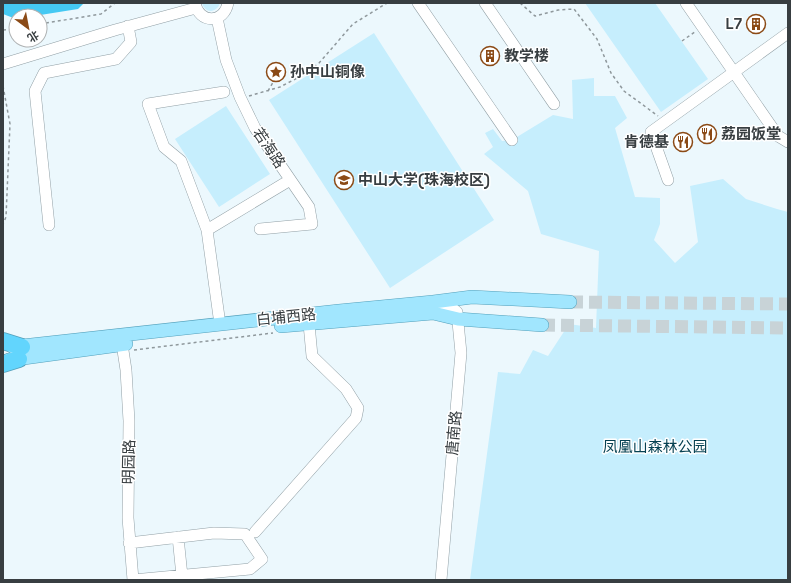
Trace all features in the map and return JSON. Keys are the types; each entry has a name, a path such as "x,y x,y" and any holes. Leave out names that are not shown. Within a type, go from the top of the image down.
{"highway":[{"path":"3,341 20,353 3,364"}],"main road":[{"name":"白埔西路","path":"3,348 20,353 123,348 214,333 309,324 433,308 472,297 570,302"},
{"name":"白埔西路","path":"3,360 20,353 339,311 433,308 458,319 542,325"}],"street":[{"path":"3,64 196,6 198,12 207,18 217,18 224,12 228,3"},
{"path":"418,3 512,140"},
{"path":"485,3 554,104"},
{"path":"686,3 778,136 788,142"},
{"name":"若海路","path":"217,18 226,60 240,97 255,128 309,207 312,224 260,229"},
{"path":"50,225 35,91 44,73 116,59 131,42 128,26"},
{"path":"668,180 651,132 788,33"},
{"path":"219,317 207,230 181,160 164,147 148,104 224,92"},
{"path":"207,230 290,180"},
{"name":"唐南路","path":"433,308 448,320 455,338 457,358 435,580"},
{"name":"唐南路","path":"441,580 461,353 458,319"},
{"path":"255,532 356,418 358,408 346,389 312,356 309,324"},
{"name":"明园路","path":"123,348 129,421 128,518 133,580"},
{"path":"129,543 214,533 246,534 262,559 250,569 133,580"},
{"path":"178,537 182,576"}],"path":[{"path":"48,23 100,14 115,3"},
{"path":"240,97 280,88 307,73 319,63 353,24 387,3"},
{"path":"520,3 535,16 558,10 574,9 597,39 611,73 624,91 666,121"},
{"path":"682,41 702,26"},
{"path":"268,91 279,72"},
{"path":"3,86 10,124 6,217 3,224"},
{"path":"123,348 278,333"}],"green space":[{"path":"202,3 220,3 216,9 211,11 206,9"},
{"path":"585,3 655,3 708,79 661,112"},
{"path":"374,33 494,220 390,288 269,100"},
{"name":"凤凰山森林公园","path":"594,78 594,96 615,96 627,118 615,128 635,197 660,198 660,224 654,240 675,263 698,242 690,186 723,179 746,199 788,212 788,580 470,580 498,372 520,374 533,350 548,356 569,324 596,328 599,251 541,234 528,191 484,154 493,147 485,133 493,129 502,141 512,140 553,115 573,119 572,80"},
{"path":"226,106 270,174 219,207 175,139"}],"water":[{"path":"3,3 84,3 78,9 48,14 48,8 8,8 8,16 3,14"}],"tunnel":[{"path":"570,302 788,304"},
{"path":"542,325 788,328"}],"place":[{"name":"L7","path":"756,24"},
{"name":"教学楼","path":"490,56"},
{"name":"孙中山铜像","path":"276,72"},
{"name":"荔园饭堂","path":"707,134"},
{"name":"肯德基","path":"683,142"},
{"name":"中山大学(珠海校区)","path":"344,180"}]}
